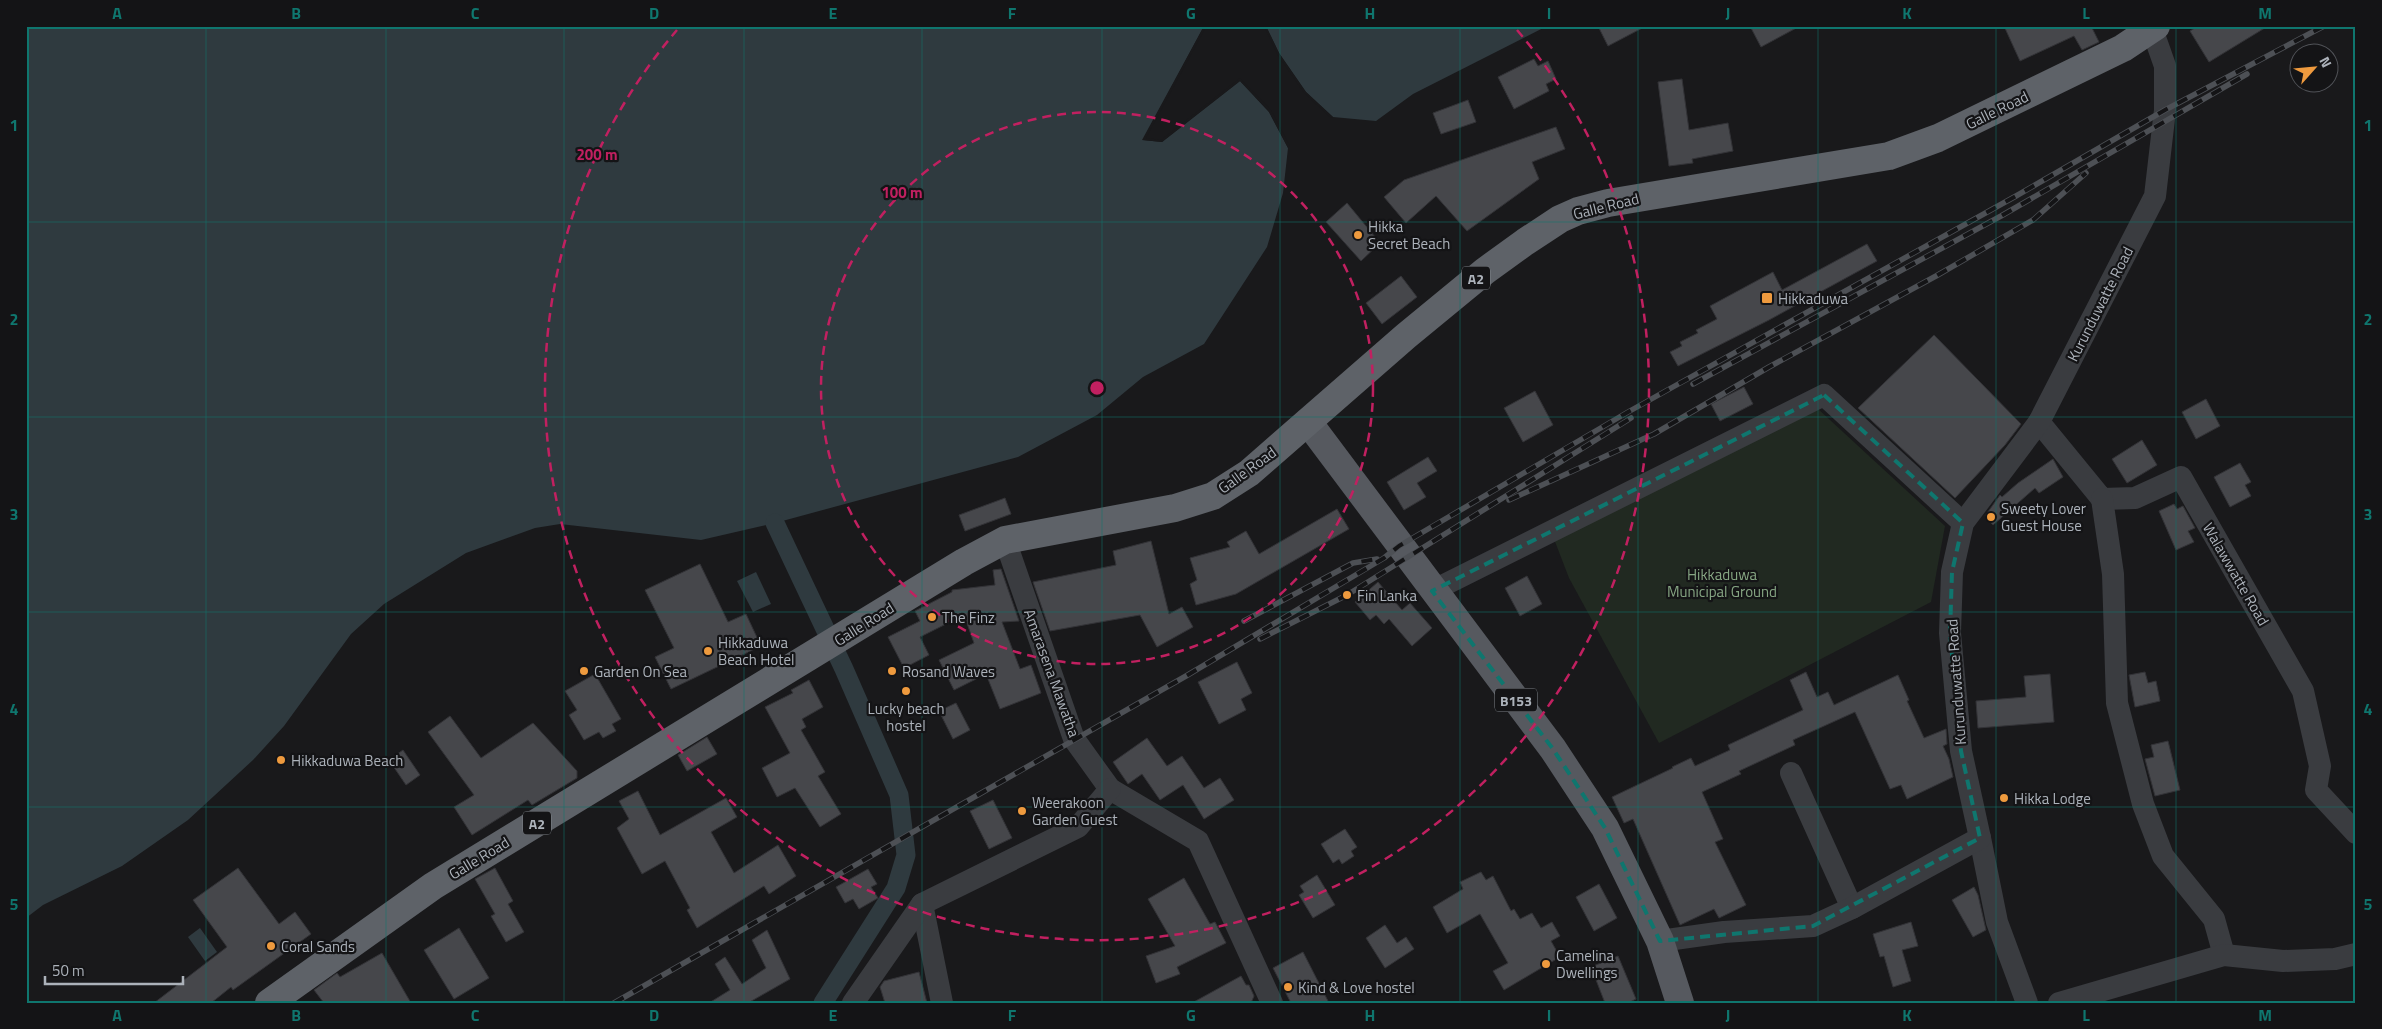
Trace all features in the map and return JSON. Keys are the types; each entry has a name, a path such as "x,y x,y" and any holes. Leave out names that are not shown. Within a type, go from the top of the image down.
{"highway":[{"name":"Galle Road","path":"269,1003 433,886 849,634 964,562 1005,540 1175,508 1213,496 1249,473 1485,270 1525,242 1578,211 1608,203 1889,156 1947,134 2123,48 2154,28"}],"main road":[{"name":"B153","path":"1308,422 1432,591 1553,749 1600,820 1660,941 1680,1003"}],"street":[{"name":"Kurunduwatte Road","path":"1980,838 1961,751 1950,633 1952,572 1963,523 2039,422 2155,196 2164,117 2165,66 2154,28"},
{"path":"1432,591 1824,395 1963,523"},
{"path":"2039,422 2102,499 2113,574 2117,703 2143,804 2163,856 2214,919 2224,955"},
{"name":"Walawwatte Road","path":"2102,499 2135,498 2181,477 2303,691 2320,766 2316,790 2356,833"},
{"name":"Amarasena Mawatha","path":"1005,540 1074,739 1110,789 1198,841 1272,1003"},
{"path":"1791,773 1852,908"},
{"path":"853,1003 922,904 1078,827 1110,789"},
{"path":"1660,941 1724,932 1813,926 1852,908 1980,838 1997,922 2027,1003"},
{"path":"922,904 942,1003"},
{"path":"2059,1003 2224,955 2283,961 2335,959 2356,954"}],"highlighted area":[{"path":"1824,395 1963,523 1952,572 1950,633 1961,751 1980,838 1813,926 1660,941 1605,828 1553,749 1432,591"}],"green space":[{"name":"Hikkaduwa Municipal Ground","path":"1817,408 1945,526 1931,602 1659,743 1569,578 1554,539"}],"shaded area":[{"path":"26,26 1204,26 1143,140 1162,142 1240,81 1269,112 1288,148 1283,193 1267,247 1204,344 1143,377 1097,415 1018,457 775,523 701,540 560,524 535,528 466,553 384,604 351,634 284,726 253,760 188,820 122,866 43,905 26,918"},
{"path":"1266,26 1547,26 1413,94 1376,121 1333,117 1306,92 1279,53"},
{"path":"756,572 771,604 753,612 737,581"},
{"path":"200,928 217,952 205,961 188,937"}],"pier":[{"path":"1204,26 1206,27 1146,138 1161,140 1240,78 1271,110 1290,146 1288,148 1269,112 1240,81 1162,142 1142,140"},
{"path":"1264,26 1266,26 1279,53 1306,92 1333,117 1331,118 1304,93 1277,54"}],"building":[{"path":"1598,26 1646,26 1608,46"},
{"path":"1750,26 1800,26 1761,47"},
{"path":"2004,26 2095,26 2092,28 2099,42 2082,50 2074,36 2020,61"},
{"path":"2198,26 2268,26 2209,62 2190,31"},
{"path":"1534,59 1538,66 1548,61 1556,79 1546,84 1549,91 1514,109 1498,77"},
{"path":"1682,79 1689,130 1728,123 1733,151 1692,159 1693,163 1669,166 1658,82"},
{"path":"1468,100 1476,122 1441,134 1433,113"},
{"path":"1556,127 1565,149 1532,162 1539,179 1467,231 1436,196 1406,223 1384,197 1404,180"},
{"path":"1347,203 1380,243 1361,261 1326,222"},
{"name":"Hikkaduwa","path":"1867,244 1877,261 1769,320 1678,366 1670,352 1682,346 1680,342 1698,333 1696,330 1717,319 1710,306 1773,272 1782,290"},
{"path":"1401,276 1417,297 1382,324 1366,303"},
{"path":"1934,335 2021,424 2005,445 1955,498 1858,408"},
{"path":"1744,387 1753,404 1720,421 1711,404"},
{"path":"1535,391 1553,425 1523,442 1504,408"},
{"path":"2206,399 2220,426 2196,439 2182,412"},
{"path":"2142,440 2157,465 2127,483 2112,459"},
{"path":"1428,457 1437,471 1417,483 1426,497 1404,510 1387,482"},
{"path":"2053,459 2063,477 2039,493 2035,488 1993,525 1985,516 2000,495 2002,497 2018,483"},
{"path":"2240,463 2251,482 2245,485 2251,496 2230,507 2214,477"},
{"path":"1005,498 1011,514 965,531 959,515"},
{"path":"2174,504 2177,509 2183,506 2195,528 2188,531 2194,542 2176,550 2159,511"},
{"path":"1337,509 1349,529 1236,594 1196,605 1190,584 1197,580 1190,558 1230,547 1227,542 1246,531 1259,554"},
{"path":"1151,541 1169,614 1182,607 1193,627 1157,647 1140,615 1050,631 1033,582 1116,565 1113,551"},
{"path":"700,564 728,622 746,614 761,646 671,689 655,657 674,648 645,590"},
{"path":"1001,569 1019,621 1002,622 1020,669 1031,665 1041,693 1000,709 986,674 954,690 939,660 974,643 964,615 920,637 929,655 904,668 888,637 920,621 915,611 952,592 952,590 995,585 993,570"},
{"path":"1527,576 1542,604 1520,616 1505,588"},
{"path":"1378,582 1402,610 1410,603 1432,628 1412,646 1389,619 1384,624 1376,615 1370,620 1355,602"},
{"path":"1237,662 1252,693 1241,699 1246,710 1219,724 1198,682"},
{"path":"1806,672 1817,697 1828,692 1834,705 1898,675 1909,700 1907,701 1924,738 1946,729 1947,744 1943,746 1949,759 1953,777 1907,799 1901,785 1890,789 1855,712 1793,740 1795,745 1739,771 1741,774 1702,792 1723,839 1715,842 1746,905 1719,918 1714,909 1680,925 1633,819 1624,823 1612,797 1691,758 1695,766 1730,750 1728,745 1803,710 1790,680"},
{"path":"2145,672 2148,683 2156,681 2160,701 2135,707 2129,675"},
{"path":"595,674 621,719 612,724 616,731 603,738 599,732 584,740 569,715 577,710 565,691"},
{"path":"2050,674 2054,722 1978,728 1976,701 2026,697 2024,676"},
{"path":"809,680 823,707 802,719 806,727 801,730 825,772 818,776 841,814 820,827 795,788 777,797 762,768 790,753 765,707 793,693 791,690"},
{"path":"956,703 970,730 953,739 939,711"},
{"path":"450,716 481,758 533,723 577,771 577,778 532,805 528,800 472,835 454,807 474,795 428,732"},
{"path":"707,737 717,754 687,771 678,755"},
{"path":"1147,738 1167,766 1182,756 1204,788 1220,778 1234,800 1204,819 1183,785 1160,800 1142,774 1128,784 1113,762"},
{"path":"2168,741 2180,790 2155,796 2145,759 2154,757 2151,745"},
{"path":"403,750 420,775 406,785 389,760"},
{"path":"638,791 660,835 726,798 737,817 711,832 734,873 778,845 796,876 769,894 764,886 697,928 687,910 690,908 665,861 642,874 617,828 629,819 619,801"},
{"path":"993,800 1012,838 989,849 970,811"},
{"path":"1345,829 1357,847 1351,851 1354,856 1342,864 1339,859 1333,863 1321,844"},
{"path":"238,868 279,924 295,912 311,934 233,990 231,987 211,1003 154,1003 227,947 193,900"},
{"path":"495,868 513,901 508,904 524,932 506,942 491,916 495,914 475,879"},
{"path":"868,869 877,884 871,887 878,898 859,909 853,899 845,903 836,887"},
{"path":"1481,872 1486,880 1493,876 1511,911 1514,909 1520,919 1532,913 1541,928 1552,922 1560,936 1551,941 1560,957 1504,990 1493,971 1508,963 1480,914 1447,933 1433,907 1463,889 1460,882"},
{"path":"1317,875 1335,905 1313,918 1299,895 1304,892 1300,886"},
{"path":"1184,878 1210,924 1215,922 1226,943 1177,967 1180,974 1156,983 1146,956 1175,946 1148,899"},
{"path":"1599,884 1617,918 1594,931 1576,897"},
{"path":"1974,887 1978,895 1986,930 1973,937 1952,900"},
{"path":"1911,922 1918,946 1902,950 1911,981 1893,987 1884,956 1880,957 1873,934"},
{"path":"1385,925 1397,943 1406,937 1414,949 1385,968 1366,938"},
{"path":"459,928 489,978 454,999 424,950"},
{"path":"767,930 790,979 748,1003 709,1003 730,990 715,964 725,957 742,984 766,968 752,940"},
{"path":"1303,952 1329,1003 1291,1003 1273,968"},
{"path":"382,953 411,1003 324,1003 314,990 337,973 340,977"},
{"path":"1618,956 1636,999 1628,1003 1605,1003 1591,967"},
{"path":"919,972 927,1003 885,1003 880,987 884,981"},
{"path":"1241,976 1246,985 1249,985 1254,996 1251,1003 1192,1003"}],"waterway":[{"path":"775,523 844,669 899,795 906,855 896,888 823,1003"}],"railway":[{"path":"614,1003 1186,676 1384,558 1399,546 1628,412 2016,196 2165,110 2324,26"},
{"path":"1693,384 2001,216 2247,74"},
{"path":"1509,500 1654,434 1769,367 1936,276 2033,220 2086,173"},
{"path":"1260,639 1347,595 1631,418"},
{"path":"1244,621 1353,563 1377,559"}],"place":[{"name":"Hikka Secret Beach","path":"1358,235"},
{"name":"Hikkaduwa","path":"1767,298"},
{"name":"Sweety Lover Guest House","path":"1991,517"},
{"name":"Fin Lanka","path":"1347,595"},
{"name":"The Finz","path":"932,617"},
{"name":"Hikkaduwa Beach Hotel","path":"708,651"},
{"name":"Garden On Sea","path":"584,671"},
{"name":"Rosand Waves","path":"892,671"},
{"name":"Lucky beach hostel","path":"906,691"},
{"name":"Hikkaduwa Beach","path":"281,760"},
{"name":"Hikka Lodge","path":"2004,798"},
{"name":"Weerakoon Garden Guest","path":"1022,811"},
{"name":"Coral Sands","path":"271,946"},
{"name":"Camelina Dwellings","path":"1546,964"},
{"name":"Kind & Love hostel","path":"1288,987"}]}
